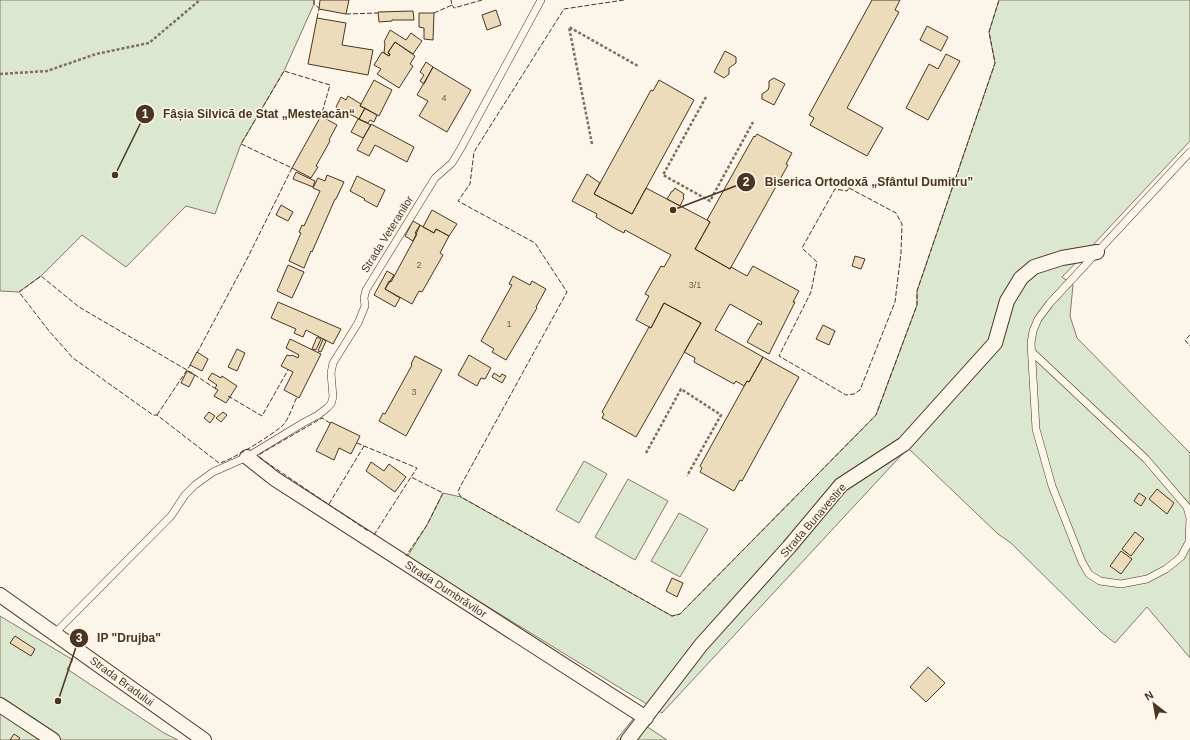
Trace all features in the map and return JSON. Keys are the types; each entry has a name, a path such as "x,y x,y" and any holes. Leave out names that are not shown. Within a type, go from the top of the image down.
{"street":[{"name":"Strada Bunavestire","path":"628,740 701,645 789,547 842,484 904,444 995,343 1007,301 1021,278 1034,267 1062,258 1097,252"},
{"name":"Strada Dumbrăvilor","path":"247,457 275,479 646,718"},
{"name":"Strada Bradului","path":"0,595 204,740"},
{"path":"0,705 53,740"}],"lane":[{"name":"Strada Veteranilor","path":"247,457 318,415 331,404 333,397 331,373 333,363 358,323 365,306 364,298 366,290 435,178 452,163 541,0"},
{"path":"1032,352 1146,459 1187,507 1190,518 1189,542 1181,557 1166,569 1147,579 1121,584 1100,581 1089,574 1082,562 1052,486 1036,429 1031,343 1033,331 1038,319 1050,303 1190,152"},
{"path":"54,633 171,516 185,495 195,485 213,472 247,457"}],"path":[{"path":"0,74 47,71 96,54 149,42 200,0"},
{"path":"592,144 569,27 638,66"},
{"path":"706,97 663,175 710,201 753,122"},
{"path":"646,453 682,388 721,415 687,476"}],"green space":[{"path":"0,0 314,0 314,4 284,71 241,144 215,214 186,206 126,267 82,235 41,276 19,292 0,291"},
{"path":"999,0 1190,0 1190,141 1062,277 1073,285 1070,316 1077,338 1190,453 1190,658 1147,607 1115,643 1101,632 1011,543 998,534 908,448 662,713 407,557 427,525 443,493 461,497 672,616 680,614 876,415 917,305 917,291 995,63 989,32"},
{"path":"584,461 607,474 579,523 556,510"},
{"path":"628,479 668,501 635,560 595,537"},
{"path":"679,513 708,529 680,577 651,561"},
{"path":"0,616 73,660 67,669 164,733 178,740 0,740"},
{"path":"634,718 667,740 616,740"}],"building":[{"path":"320,0 349,0 346,14 319,9"},
{"path":"872,0 900,0 895,10 899,12 847,108 883,128 867,156 810,125 814,118 809,115"},
{"path":"496,10 501,25 487,30 482,15"},
{"path":"413,11 414,20 392,20 379,22 378,12"},
{"path":"419,13 434,13 433,40 424,39 424,28 419,27"},
{"path":"317,18 346,23 342,45 373,50 368,75 308,64"},
{"path":"927,26 948,37 941,51 920,40"},
{"path":"390,30 406,40 411,33 422,41 413,54 395,42 388,53 390,54 389,56 384,53 384,42"},
{"path":"395,42 415,56 410,64 413,66 399,88 377,74 381,69 374,65 382,52 389,56 390,54 388,53"},
{"path":"725,51 736,57 736,63 729,68 729,74 724,78 714,72"},
{"path":"946,54 960,61 928,120 906,108 929,64 938,69"},
{"path":"426,62 433,67 424,84 420,81 424,75 420,72"},
{"path":"433,67 471,90 447,132 419,116 428,101 417,95"},
{"path":"774,78 785,84 774,105 762,99 762,94 768,90 769,81"},
{"path":"374,80 392,90 379,116 360,106"},
{"path":"659,80 694,100 632,214 594,194 651,90 653,91"},
{"path":"348,96 361,104 360,106 365,108 359,119 336,107 341,97 346,100"},
{"path":"365,108 377,115 374,122 370,120 368,123 359,119"},
{"path":"321,116 337,125 316,166 318,167 311,178 292,168"},
{"path":"358,119 371,125 363,138 351,132"},
{"path":"371,124 414,147 407,162 375,145 369,156 357,150"},
{"path":"757,134 792,153 786,164 788,165 730,269 695,249 710,222 707,220 754,136 755,137"},
{"path":"296,172 315,181 313,187 293,179"},
{"path":"587,174 600,183 594,194 632,214 646,188 707,220 710,222 695,249 730,269 731,267 747,276 753,266 799,291 769,354 747,342 758,323 761,325 762,322 730,304 715,330 763,357 749,382 747,381 744,386 736,381 734,384 694,362 695,358 684,352 701,323 664,303 651,328 636,320 649,296 645,294 661,266 664,267 671,255 625,230 624,233 616,229 596,217 597,214 572,201"},
{"path":"327,175 344,182 304,268 289,261 301,233 299,232 302,225 304,226 320,191 313,188 318,178 325,181"},
{"path":"357,176 385,190 377,207 350,191"},
{"path":"675,188 684,194 684,198 680,206 667,199"},
{"path":"281,205 293,212 288,221 276,215"},
{"path":"432,210 457,224 449,236 436,229 434,233 423,227"},
{"path":"413,221 420,225 413,241 405,236"},
{"path":"420,225 434,233 436,229 449,236 440,253 443,255 422,292 419,291 412,304 385,289 389,281 391,282 417,234 415,233"},
{"path":"855,256 865,259 861,269 852,266"},
{"path":"288,265 304,272 292,298 277,291"},
{"path":"387,271 394,275 385,289 400,298 395,307 374,295"},
{"path":"513,276 530,285 532,281 546,289 536,307 537,308 506,360 492,352 494,349 481,341 512,285 509,284"},
{"path":"278,302 341,329 333,344 306,330 303,337 294,333 296,329 271,318"},
{"path":"664,303 701,323 636,437 602,418 604,414 602,412"},
{"path":"823,325 835,331 829,345 816,339"},
{"path":"317,337 321,339 316,350 312,349"},
{"path":"290,339 321,354 299,398 284,390 293,372 281,366 287,355 292,355 298,358 299,355 286,348"},
{"path":"323,339 326,341 321,352 318,351"},
{"path":"237,349 245,353 237,371 228,367"},
{"path":"197,352 208,359 202,371 190,365"},
{"path":"469,355 491,368 485,379 481,378 477,386 458,375"},
{"path":"415,356 442,370 406,436 379,421 383,413 385,414 412,365 411,364"},
{"path":"763,357 799,377 742,481 740,480 734,491 700,472 702,468 700,466 747,381 749,382"},
{"path":"187,371 195,375 189,387 181,383"},
{"path":"212,373 221,378 222,376 237,386 226,403 214,396 218,390 215,388 217,385 208,379"},
{"path":"494,373 500,377 502,374 506,376 502,383 492,377"},
{"path":"209,412 215,416 210,423 204,418"},
{"path":"223,412 227,415 221,422 216,418"},
{"path":"331,422 360,436 351,454 339,448 334,460 316,451"},
{"path":"371,462 384,471 389,464 406,477 395,492 366,471"},
{"path":"1157,489 1174,503 1167,514 1149,499"},
{"path":"1139,493 1146,498 1141,506 1134,501"},
{"path":"1135,532 1144,539 1131,556 1122,549"},
{"path":"1121,551 1132,559 1121,574 1110,566"},
{"path":"672,578 683,583 677,597 666,591"},
{"path":"15,636 35,649 31,656 10,643"},
{"path":"928,667 945,683 926,702 910,687"},
{"path":"14,734 20,738 18,740 10,740"}],"fence":[{"path":"314,0 314,4 319,8"},
{"path":"434,13 452,5 451,0"},
{"path":"452,5 454,8 482,0"},
{"path":"624,0 564,9 474,152 470,184 458,201 535,243 567,292 458,492 461,497 672,616 680,614 876,415 917,305 917,291 995,63 989,32 999,0"},
{"path":"317,18 319,9"},
{"path":"346,14 378,13"},
{"path":"197,353 246,261 292,168 241,144 284,71 330,85 321,116"},
{"path":"849,188 896,213 902,224 901,253 895,302 860,390 854,394 846,395 779,356 811,292 817,262 802,248 835,189 847,191 849,188"},
{"path":"216,389 192,373 79,307 41,276 19,292 49,331 73,358 153,415 157,415 219,463 241,453 279,429 287,419 297,397"},
{"path":"1190,335 1185,340 1190,346"},
{"path":"157,415 191,364"},
{"path":"228,396 262,416 288,370"},
{"path":"330,423 322,418 260,454 260,458 368,531"},
{"path":"357,443 417,468 411,477 443,493 427,525 406,556"},
{"path":"329,504 364,446"},
{"path":"374,535 411,477"}],"place":[{"name":"Fâșia Silvică de Stat „Mesteacăn“","path":"115,175"},
{"name":"Biserica Ortodoxă „Sfântul Dumitru”","path":"673,210"},
{"name":"IP \"Drujba\"","path":"58,701"}]}
